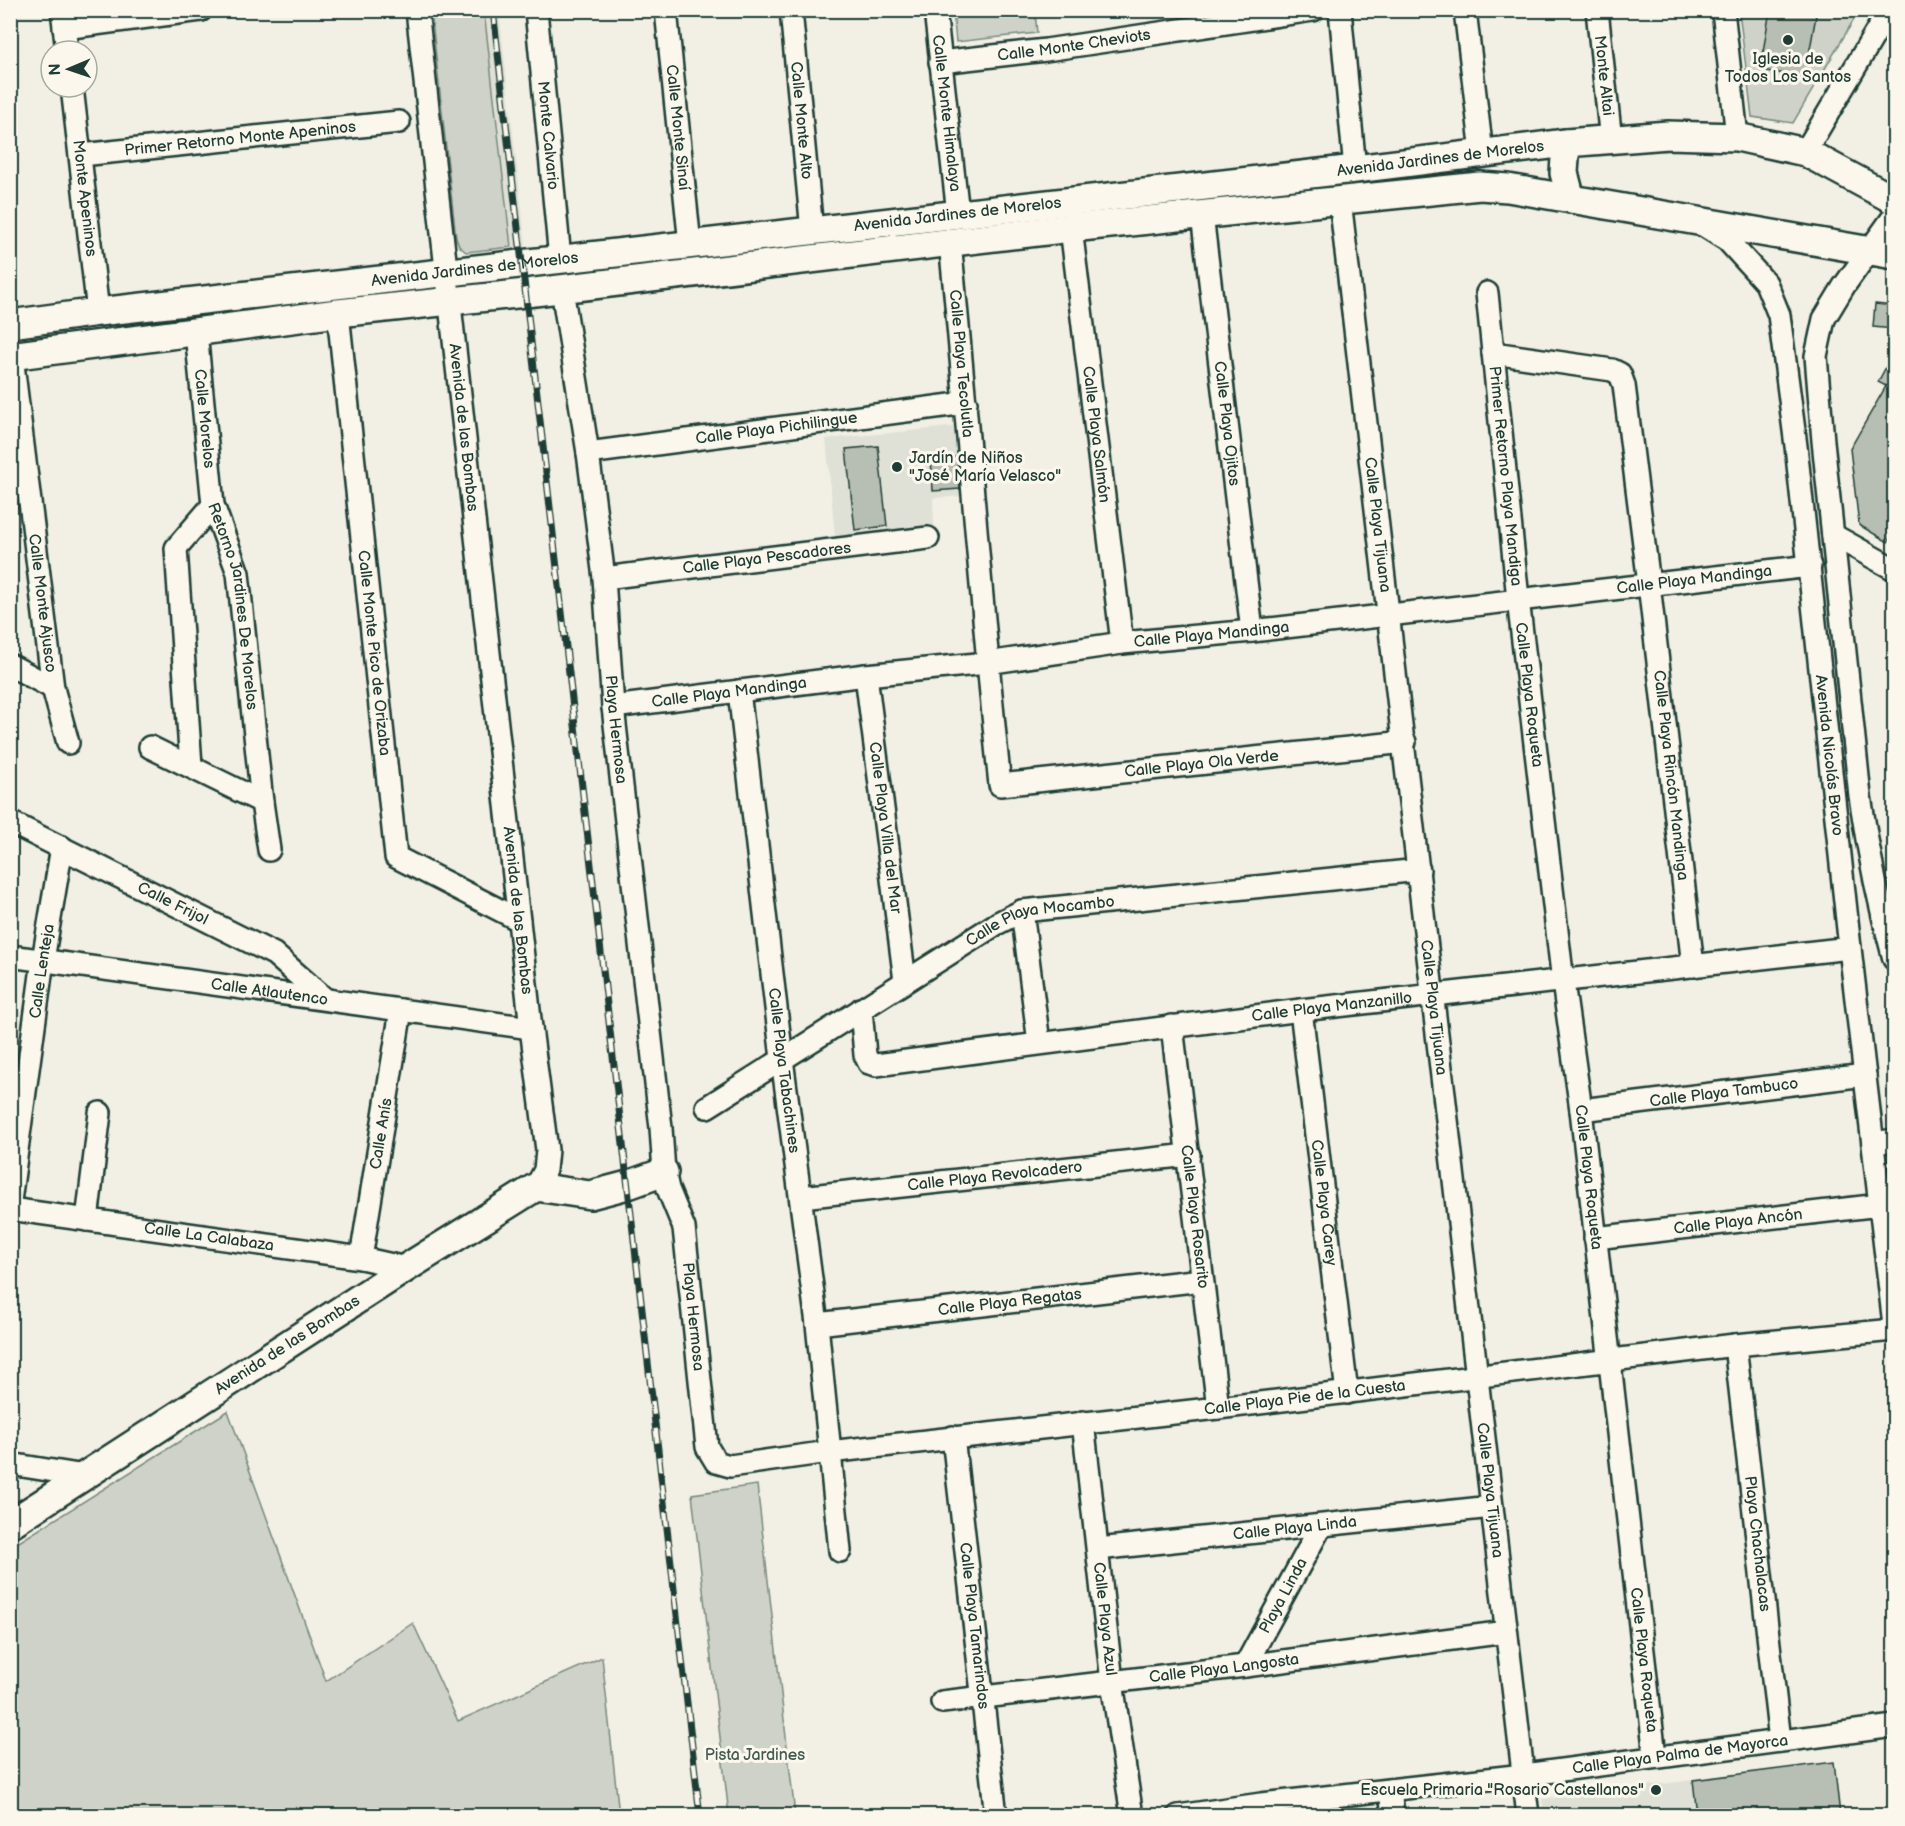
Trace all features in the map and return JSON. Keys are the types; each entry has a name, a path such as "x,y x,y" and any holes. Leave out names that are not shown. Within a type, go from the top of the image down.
{"main road":[{"name":"Avenida Jardines de Morelos","path":"10,324 1566,143 1668,135 1737,137 1805,152 1894,200"},
{"path":"1566,143 1564,173 1571,199"},
{"name":"Avenida Jardines de Morelos","path":"11,356 338,313 562,289 950,242 1480,186 1508,188 1882,253"},
{"path":"884,222 887,250"},
{"path":"536,1187 590,1195 664,1172"},
{"name":"Avenida de las Bombas","path":"10,1524 406,1268 536,1187"}],"street":[{"path":"66,39 63,19 201,10"},
{"name":"Avenida de las Bombas","path":"417,10 448,302 547,1150 545,1170 536,1187"},
{"name":"Monte Calvario","path":"536,10 561,259"},
{"name":"Calle Monte Sinaí","path":"666,10 690,244"},
{"name":"Calle Monte Alto","path":"791,10 812,231"},
{"name":"Calle Monte Himalaya","path":"935,10 958,214"},
{"name":"Calle Monte Cheviots","path":"940,62 1046,50 1313,10"},
{"path":"1340,10 1355,169"},
{"path":"1465,10 1482,153"},
{"name":"Monte Altai","path":"1597,10 1611,141"},
{"path":"1723,10 1737,137"},
{"path":"1805,152 1889,10"},
{"name":"Monte Apeninos","path":"74,99 98,312"},
{"name":"Primer Retorno Monte Apeninos","path":"81,155 399,122"},
{"name":"Calle Playa Tijuana","path":"1340,200 1405,742 1528,1815"},
{"name":"Calle Playa Ojitos","path":"1202,215 1252,631"},
{"name":"Avenida Nicolás Bravo","path":"1894,216 1882,253 1844,286 1824,319 1816,356 1860,796 1868,848 1894,959"},
{"name":"Avenida Nicolás Bravo","path":"1695,220 1727,240 1766,283 1779,315 1810,566 1865,1075 1884,1141 1880,1205 1894,1326"},
{"name":"Calle Playa Salmón","path":"1071,228 1122,643"},
{"name":"Calle Playa Tecolutla","path":"950,242 1000,785"},
{"name":"Playa Hermosa","path":"562,289 588,453 604,578 613,707 662,1128 664,1172 668,1189 684,1228 707,1447 716,1462"},
{"name":"Primer Retorno Playa Mandiga","path":"1487,293 1518,599"},
{"name":"Calle Monte Pico de Orizaba","path":"338,313 396,857 519,920"},
{"name":"Calle Morelos","path":"196,332 213,505"},
{"name":"Primer Retorno Playa Mandiga","path":"1493,353 1612,370 1620,374 1624,385 1649,584"},
{"name":"Calle Monte Ajusco","path":"11,356 53,688 68,743"},
{"name":"Calle Playa Pichilingue","path":"588,453 966,403"},
{"path":"1796,446 1823,441"},
{"name":"Retorno Jardines De Morelos","path":"191,766 176,548 213,505 238,573 269,850"},
{"path":"1833,535 1894,569"},
{"name":"Calle Playa Pescadores","path":"604,578 928,538"},
{"name":"Calle Playa Mandinga","path":"613,707 866,675 987,663 1122,643 1252,631 1810,566"},
{"name":"Calle Playa Rincón Mandinga","path":"1649,584 1693,966"},
{"name":"Calle Playa Roqueta","path":"1518,599 1563,982 1581,1110 1655,1756"},
{"path":"10,665 53,688"},
{"name":"Calle Playa Villa del Mar","path":"866,675 905,981"},
{"name":"Calle Playa Tabachines","path":"739,691 782,1059 817,1324 840,1551"},
{"name":"Calle Playa Ola Verde","path":"1000,785 1405,742"},
{"path":"150,747 262,802"},
{"name":"Calle Frijol","path":"10,822 274,954 325,999"},
{"name":"Calle Lenteja","path":"10,1201 62,847"},
{"name":"Calle Playa Mocambo","path":"706,1107 998,923 1023,911 1419,870"},
{"path":"1023,911 1039,1043"},
{"name":"Calle Playa Manzanillo","path":"861,1009 865,1056 869,1063 876,1065 1301,1010 1433,997 1693,966 1849,938 1865,918 1882,915"},
{"name":"Calle Atlautenco","path":"10,956 531,1028"},
{"name":"Calle Anís","path":"361,1258 401,1010"},
{"name":"Calle Playa Carey","path":"1301,1010 1347,1393"},
{"name":"Calle Playa Rosarito","path":"1172,1026 1218,1408"},
{"name":"Calle Playa Tambuco","path":"1581,1110 1865,1075"},
{"path":"87,1220 100,1113"},
{"name":"Calle Playa Revolcadero","path":"801,1197 1189,1155"},
{"name":"Calle Playa Ancón","path":"1595,1238 1880,1205"},
{"name":"Calle La Calabaza","path":"10,1209 361,1258 406,1268"},
{"name":"Calle Playa Regatas","path":"817,1324 1202,1280"},
{"name":"Calle Playa Pie de la Cuesta","path":"716,1462 730,1466 953,1437 1347,1393 1735,1345 1894,1330"},
{"name":"Playa Chachalacas","path":"1735,1345 1780,1741"},
{"name":"Calle Playa Azul","path":"1083,1422 1112,1682 1131,1815"},
{"name":"Calle Playa Tamarindos","path":"953,1437 996,1815"},
{"path":"10,1464 85,1476"},
{"name":"Calle Playa Linda","path":"1098,1549 1492,1507"},
{"name":"Playa Linda","path":"1245,1666 1321,1526"},
{"name":"Calle Playa Langosta","path":"942,1702 1506,1632"},
{"name":"Calle Playa Palma de Mayorca","path":"1178,1815 1261,1810 1390,1790 1524,1775 1894,1726"},
{"path":"1390,1790 1394,1815"}],"shaded area":[{"path":"484,11 499,11 526,246 511,247"},
{"name":"Jardín de Niños \"José María Velasco\"","path":"960,426 968,496 933,498 934,526 835,537 826,439"},
{"name":"Escuela Primaria \"Rosario Castellanos\"","path":"1693,1780 1697,1815 1544,1815 1542,1799"}],"green space":[{"path":"431,11 484,11 511,247 466,252 459,246 456,238"},
{"path":"953,11 1035,11 1037,33 956,42"},
{"path":"1739,11 1859,11 1793,123 1752,117"},
{"path":"228,1411 326,1681 413,1623 458,1721 602,1657 619,1815 11,1815 11,1547"},
{"name":"Pista Jardines","path":"757,1485 795,1815 729,1815 692,1494"}],"building":[{"name":"Iglesia de Todos Los Santos","path":"1770,10 1817,10 1805,77 1760,70"},
{"path":"1875,304 1894,306 1894,329 1873,327"},
{"path":"1894,352 1894,531 1888,542 1859,525 1850,449 1886,386 1878,382"},
{"path":"878,446 887,526 855,530 846,449"},
{"path":"957,457 960,489 933,491 931,458"},
{"path":"1834,1762 1840,1815 1697,1815 1693,1780"}],"railway":[{"path":"493,10 700,1816"}],"place":[{"name":"Iglesia de Todos Los Santos","path":"1788,40"},
{"name":"Jardín de Niños \"José María Velasco\"","path":"897,467"},
{"name":"Escuela Primaria \"Rosario Castellanos\"","path":"1656,1790"}]}
